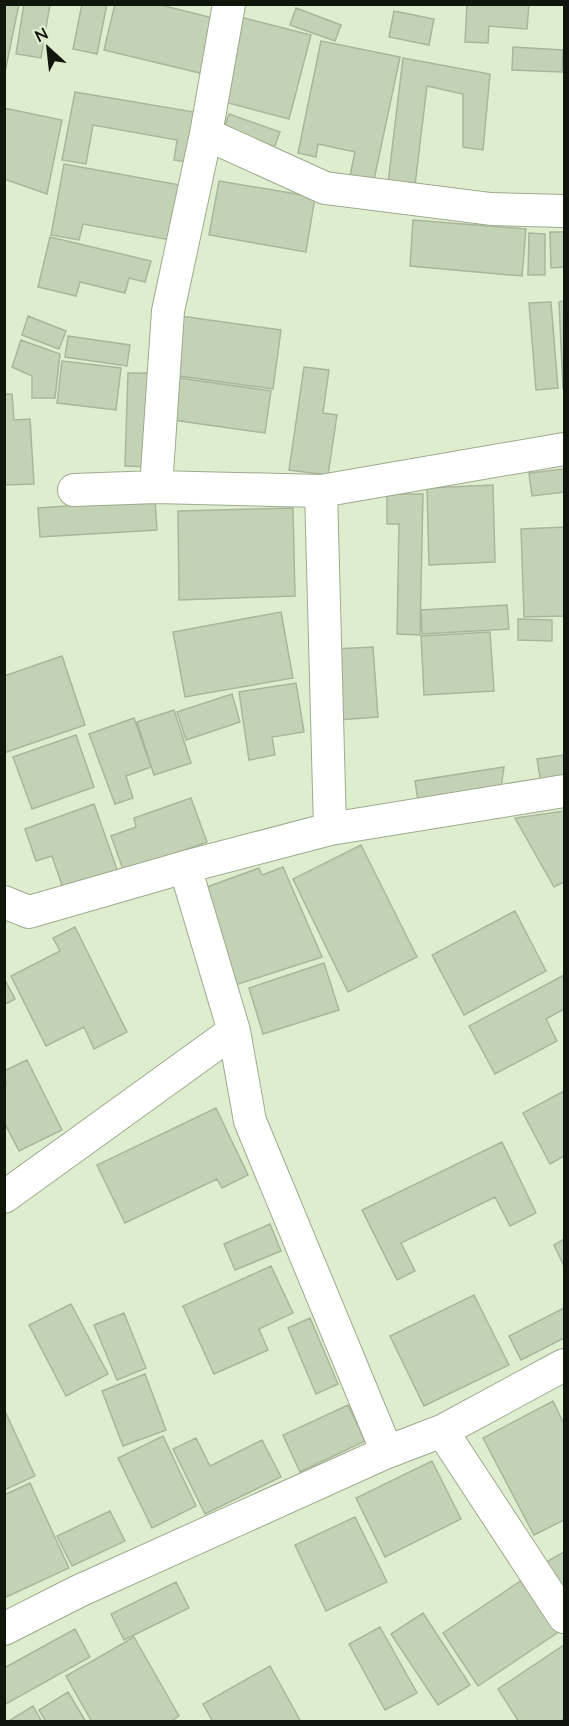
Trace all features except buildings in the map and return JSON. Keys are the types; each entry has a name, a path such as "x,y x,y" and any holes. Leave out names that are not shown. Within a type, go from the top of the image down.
{"street":[{"path":"156,488 168,311 206,134 229,4"},
{"path":"206,134 325,188 491,209 564,211"},
{"path":"74,490 156,488 321,491 564,449"},
{"path":"321,491 330,829"},
{"path":"4,902 29,912 185,867 330,829 564,791"},
{"path":"185,867 234,1030 250,1121 387,1452"},
{"path":"4,1197 234,1030"},
{"path":"4,1629 79,1591 387,1452 442,1431 564,1365"},
{"path":"442,1431 564,1617"}]}
